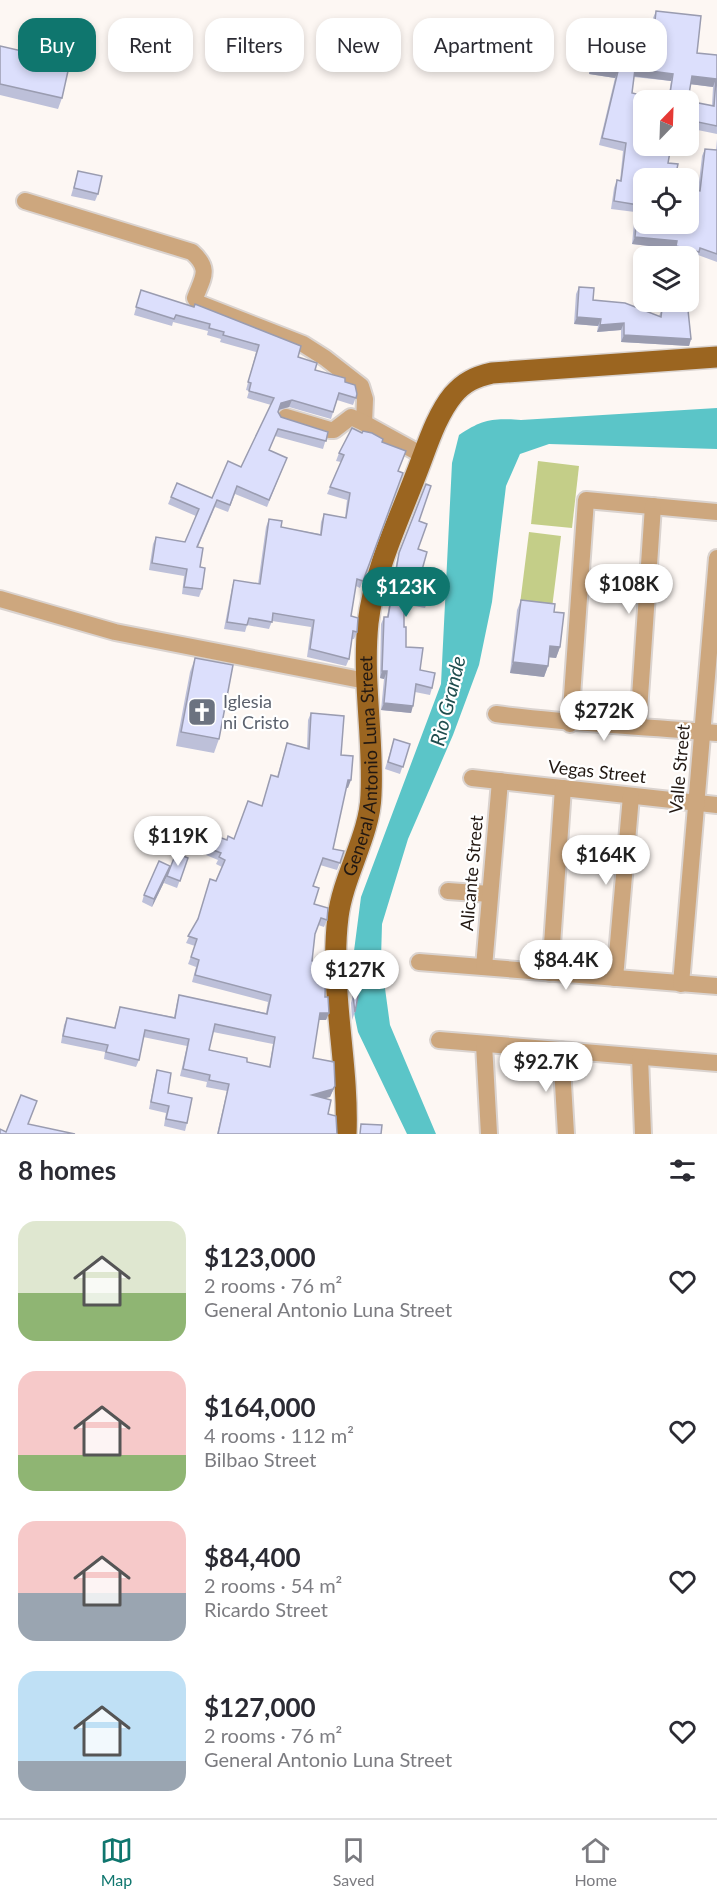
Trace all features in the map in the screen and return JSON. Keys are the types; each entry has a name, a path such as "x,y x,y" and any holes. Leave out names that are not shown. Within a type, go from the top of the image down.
{"main road":[{"name":"General Antonio Luna Street","path":"346,1134 347,1104 338,1014 337,935 343,891 371,796 366,681 368,625 376,582 444,409 463,385 476,377 717,357"}],"street":[{"path":"25,201 192,252 203,261 205,272 195,298 198,303 303,344 325,358 361,386 364,423"},
{"path":"286,417 330,430 334,430 351,417 424,456"},
{"path":"570,724 586,500 717,512"},
{"path":"638,726 653,506"},
{"name":"Valle Street","path":"681,984 696,803 710,732 717,558"},
{"path":"0,599 115,632 366,681"},
{"path":"496,714 570,724 638,726 710,732"},
{"name":"Vegas Street","path":"472,778 717,805"},
{"name":"Alicante Street","path":"484,967 500,781"},
{"path":"550,973 563,788"},
{"path":"615,978 631,796"},
{"path":"448,891 490,894"},
{"path":"419,962 717,986"},
{"path":"439,1040 717,1063"},
{"path":"484,1044 489,1134"},
{"path":"561,1050 566,1134"},
{"path":"640,1057 643,1134"}],"green space":[{"path":"538,461 579,466 572,528 531,524"},
{"path":"529,532 561,536 552,608 520,604"}],"water":[{"name":"Rio Grande","path":"717,408 717,449 549,444 520,454 506,486 492,602 479,665 453,735 408,839 382,924 381,959 390,1025 436,1134 407,1134 358,1032 353,1008 354,951 361,897 441,684 452,463 459,435 482,423 502,419 521,420"}],"building":[{"path":"656,11 701,16 697,53 717,55 717,126 699,122 699,103 714,106 716,79 692,76 690,90 671,90 673,74 658,72 667,72 667,18 655,18"},
{"path":"0,46 18,50 18,72 68,72 62,98 0,84"},
{"path":"618,72 635,72 632,93 633,156 669,156 668,163 678,164 677,168 633,168 633,204 614,201 617,180 621,181 626,143 602,138"},
{"path":"705,149 717,150 717,254 700,248 699,252 699,246 676,246 677,241 635,237 635,234 699,234 699,191"},
{"path":"78,171 102,176 98,194 74,188"},
{"path":"579,287 594,288 593,300 625,303 633,306 633,312 648,312 661,317 662,312 688,312 691,339 624,335 624,323 600,325 601,319 577,317"},
{"path":"141,290 194,307 195,304 301,346 298,357 317,363 315,370 345,378 345,382 355,385 357,394 356,398 339,393 333,412 292,400 281,403 278,412 281,417 328,432 326,441 278,429 269,450 287,458 269,500 237,486 230,505 217,500 197,547 203,548 200,567 205,568 202,589 184,587 187,569 152,563 156,537 185,542 199,509 171,497 177,483 212,498 228,461 241,467 274,398 249,391 251,383 248,382 259,345 223,335 224,332 209,328 210,324 176,315 174,319 136,307"},
{"path":"352,428 362,433 363,431 372,433 383,439 382,442 406,451 398,471 403,473 363,581 357,579 351,616 358,618 357,632 353,631 349,659 310,649 314,620 273,613 272,622 249,618 247,625 227,622 234,580 260,584 269,519 282,521 281,527 321,535 324,514 346,518 350,493 330,487 344,455 339,453"},
{"path":"426,484 431,486 419,521 427,524 418,549 427,552 422,570 432,572 428,600 404,596 404,627 406,627 406,647 423,648 420,670 435,673 432,688 416,684 413,706 384,703 387,671 382,671 384,617 388,617 399,553"},
{"path":"521,600 555,604 554,612 564,613 560,647 550,646 548,666 513,662"},
{"name":"Iglesia ni Cristo","path":"195,658 233,665 219,739 181,732"},
{"path":"311,713 344,716 341,755 353,756 351,780 348,780 333,849 344,851 340,863 323,858 313,886 319,888 314,904 328,908 327,920 321,918 315,934 312,961 326,964 325,997 328,997 329,1013 320,1013 313,1058 334,1062 335,1086 333,1089 312,1095 331,1100 328,1114 336,1116 337,1134 218,1134 229,1084 209,1080 210,1075 183,1069 189,1039 145,1030 139,1060 106,1052 108,1045 63,1036 67,1018 115,1028 120,1007 175,1018 179,995 267,1014 271,995 195,975 199,960 191,957 197,939 188,936 198,919 210,879 216,881 225,860 219,857 221,853 208,848 213,835 227,840 228,836 234,839 248,801 262,806 271,775 278,777 287,743 309,749","holes":["215,1024 275,1037 270,1067 247,1062 247,1058 209,1050"]},
{"path":"394,739 410,744 403,767 388,762"},
{"path":"176,853 188,858 180,881 167,876"},
{"path":"159,861 170,866 154,899 144,895"},
{"path":"353,996 358,996 355,1012"},
{"path":"157,1070 171,1073 168,1093 192,1098 187,1123 166,1119 169,1106 151,1102"},
{"path":"21,1095 37,1101 28,1124 75,1134 0,1134 0,1129 6,1132"},
{"path":"361,1124 382,1125 381,1134 360,1134"}],"place":[{"name":"Iglesia ni Cristo","path":"202,712"}]}
